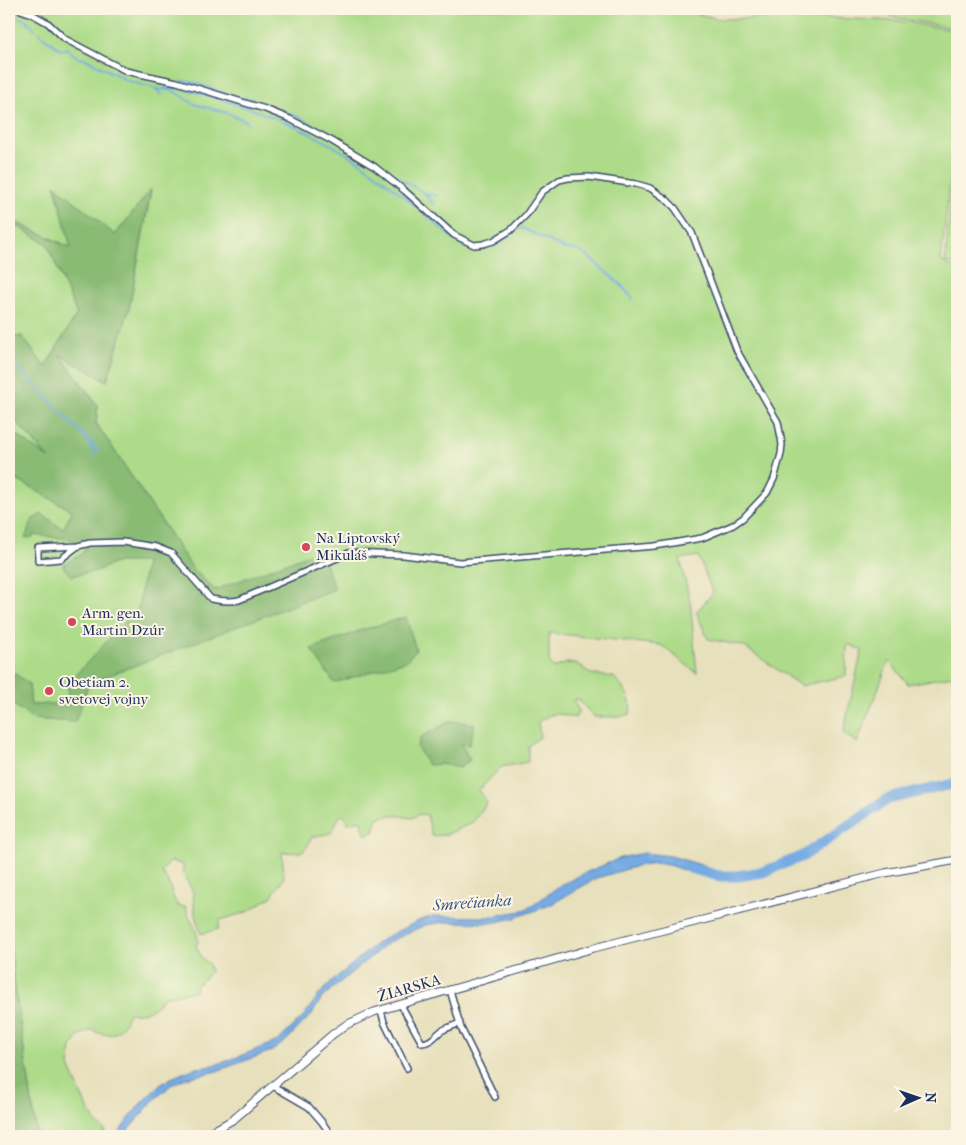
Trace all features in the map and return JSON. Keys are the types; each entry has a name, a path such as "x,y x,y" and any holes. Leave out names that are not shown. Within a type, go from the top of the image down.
{"street":[{"path":"18,9 48,23 65,39 126,71 177,82 265,109 290,119 375,167 454,235 474,245 488,243 507,233 519,222 542,192 559,180 580,176 636,184 650,188 675,208 692,233 737,351 774,411 781,432 781,454 778,469 767,493 758,504 733,525 691,541 654,546 460,562 404,555 349,553 239,600 229,601 211,599 171,553 156,547 123,542 90,542 78,546 38,548 38,561 61,559 78,546"},
{"name":"ŽIARSKA","path":"204,1136 234,1119 333,1034 358,1019 381,1010 559,958 657,932 885,873 957,860"},
{"path":"450,990 460,1023 495,1096"},
{"path":"401,1005 422,1043 426,1043 440,1033 460,1023"},
{"path":"381,1010 384,1022 407,1068"},
{"path":"273,1086 309,1107 332,1136"}],"green space":[{"path":"9,9 677,9 720,19 811,17 900,21 957,31 957,117 941,261 957,270 957,675 908,684 889,661 857,743 843,733 862,650 847,644 846,676 801,686 743,646 708,639 696,612 713,593 698,556 680,559 690,600 697,673 661,645 549,633 549,660 553,668 567,663 578,664 591,674 614,677 629,698 630,714 618,717 594,717 578,699 573,700 579,711 575,718 556,714 538,722 540,737 528,746 528,762 501,767 479,790 487,803 473,822 446,835 432,836 427,815 420,814 412,818 392,815 378,818 374,832 366,835 360,820 348,823 344,815 340,816 331,833 311,837 307,847 301,852 282,852 284,878 271,897 247,912 220,920 218,929 201,934 195,916 193,892 183,874 183,865 171,861 161,872 165,876 178,906 186,907 197,933 198,942 196,946 201,957 208,963 211,971 196,985 195,991 163,997 149,1011 129,1013 123,1026 115,1033 105,1034 92,1030 80,1035 71,1047 69,1066 81,1095 95,1122 106,1131 100,1136 37,1136 13,976 9,930 9,705 13,704 21,710 9,693 9,475 22,483 180,549 96,423 98,406 59,354 107,381 129,309 151,191 115,235 55,186 72,248 9,219"},
{"path":"850,9 957,9 957,29"},
{"path":"957,126 957,265 945,262"},
{"path":"55,185 115,235 151,189 129,309 107,381 60,355 98,406 96,423 193,569 215,590 320,550 335,589 89,683 75,722 33,719 13,704 9,705 9,667 11,671 29,684 31,705 68,703 68,683 138,608 146,562 118,562 96,571 71,576 62,565 82,554 86,546 70,539 33,535 33,537 25,538 33,519 42,514 63,529 72,511 9,475 9,429 48,458 9,413 9,338 22,336 45,367 77,314 47,244 9,221 9,219 71,248"},
{"path":"9,221 47,244 77,314 45,367 22,336 9,338"},
{"path":"9,413 50,461 9,429"},
{"path":"406,617 416,650 406,661 334,683 311,649 362,630"},
{"path":"451,721 475,724 469,745 461,744 470,760 460,768 440,764 428,765 417,747 421,737"},
{"path":"9,930 13,976 37,1136 9,1136"}],"water":[{"path":"644,853 671,856 705,866 701,876 668,865 656,863 641,865 597,878 550,905 515,918 491,923 445,922 425,925 389,942 333,988 322,998 313,1013 286,1041 272,1051 214,1072 186,1078 171,1085 153,1101 123,1136 116,1136 140,1104 160,1085 171,1078 195,1068 224,1062 278,1041 302,1018 330,983 377,943 390,935 420,920 434,916 487,917 521,911 532,906 559,886 587,872 620,858"}],"waterway":[{"path":"30,9 44,15 55,27"},
{"path":"9,14 26,20 35,29"},
{"path":"39,33 62,51 66,48 80,59 84,58 128,81 158,89 172,90 194,104 227,113 246,121 248,124"},
{"path":"182,81 195,83 242,99"},
{"path":"154,88 162,95"},
{"path":"164,89 181,88 251,109 289,124 326,142 370,170 451,237 464,245 474,248 488,248 510,236 519,228 522,228 566,249 577,250 586,255 620,284 633,299"},
{"path":"241,98 251,99 299,117 424,193 437,196"},
{"path":"424,193 434,204"},
{"path":"9,363 19,369 98,450"},
{"path":"89,443 94,455"},
{"name":"Smrečianka","path":"690,868 719,876 737,876 763,872 803,856 888,799 957,783"}],"place":[{"name":"Na Liptovský Mikuláš","path":"306,547"},
{"name":"Arm. gen. Martin Dzúr","path":"72,622"},
{"name":"Obetiam 2. svetovej vojny","path":"49,691"}]}
